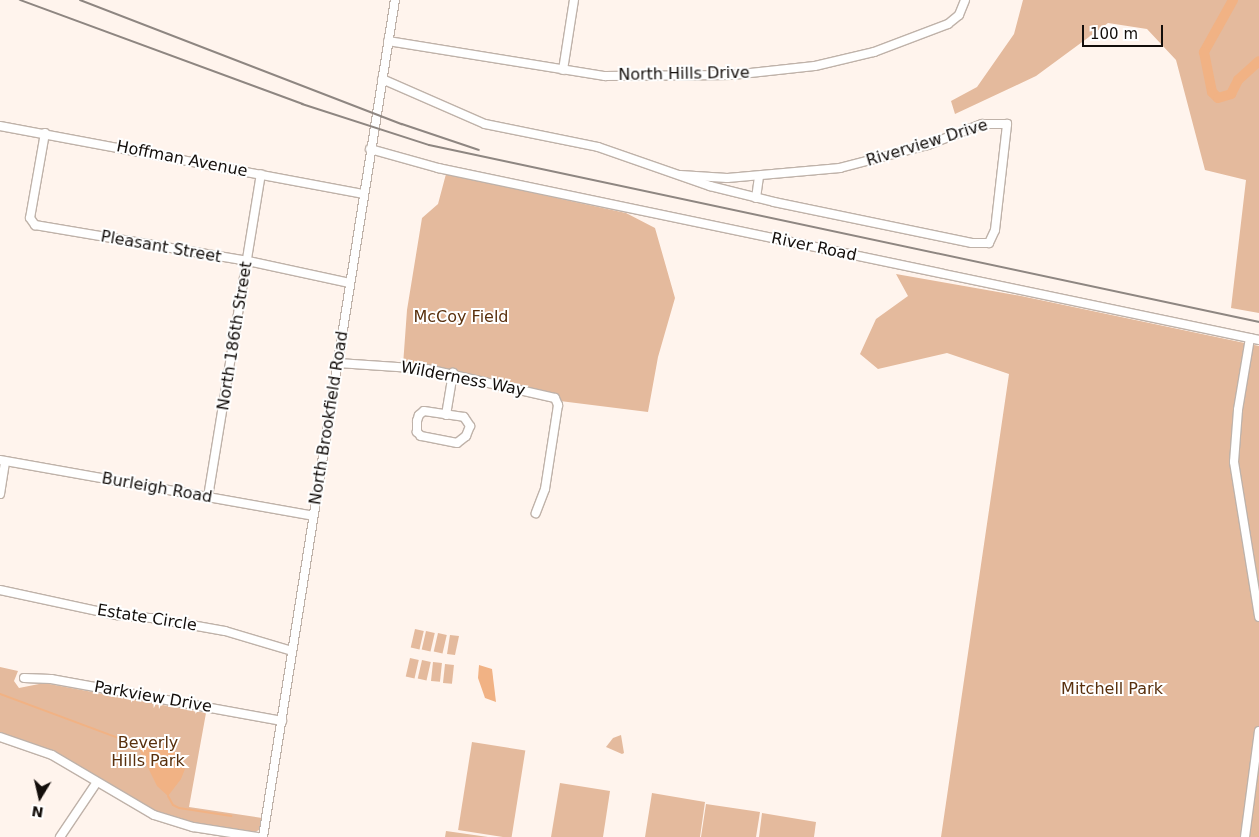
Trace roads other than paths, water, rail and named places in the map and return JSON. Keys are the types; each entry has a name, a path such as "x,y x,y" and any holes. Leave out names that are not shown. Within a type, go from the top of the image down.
{"street":[{"name":"North Brookfield Road","path":"263,837 395,0"},
{"path":"563,70 574,0"},
{"name":"North Hills Drive","path":"388,41 563,70 659,78 732,75 815,66 863,56 925,34 955,19 964,2"},
{"name":"Riverview Drive","path":"382,79 477,122 598,147 680,175 756,198 956,241 990,243 995,230 1007,124 982,124 928,145 840,168 709,179 680,175"},
{"name":"Hoffman Avenue","path":"0,126 363,194"},
{"name":"Pleasant Street","path":"45,133 31,222 43,227 248,261 350,283"},
{"name":"River Road","path":"370,149 438,168 1259,340"},
{"name":"North 186th Street","path":"208,497 261,174"},
{"path":"756,198 759,176"},
{"path":"1250,338 1238,410 1234,462 1259,617"},
{"name":"Wilderness Way","path":"338,363 378,364 452,374 557,401 545,489 536,513"},
{"path":"446,414 452,374"},
{"path":"421,413 446,414 468,421 469,430 461,442 428,438 417,432 421,413"},
{"path":"0,494 2,461"},
{"name":"Burleigh Road","path":"2,461 314,516"},
{"name":"Estate Circle","path":"0,590 116,615 218,629 292,651"},
{"name":"Parkview Drive","path":"24,678 51,679 282,721"},
{"path":"1245,837 1259,731"},
{"path":"0,737 52,755 140,809 167,820 257,837"},
{"path":"60,837 97,782"}],"waterway":[{"path":"1233,0 1204,52 1212,92 1218,98 1231,94 1238,80 1259,61"},
{"path":"0,694 137,745"},
{"path":"168,796 173,805 179,808 231,816"}],"railway":[{"path":"20,0 302,104 429,145 1259,322"},
{"path":"80,0 402,124 479,150"}],"park label":[{"name":"McCoy Field","path":"461,317"},
{"name":"Mitchell Park","path":"1112,689"},
{"name":"Beverly Hills Park","path":"148,752"}]}
